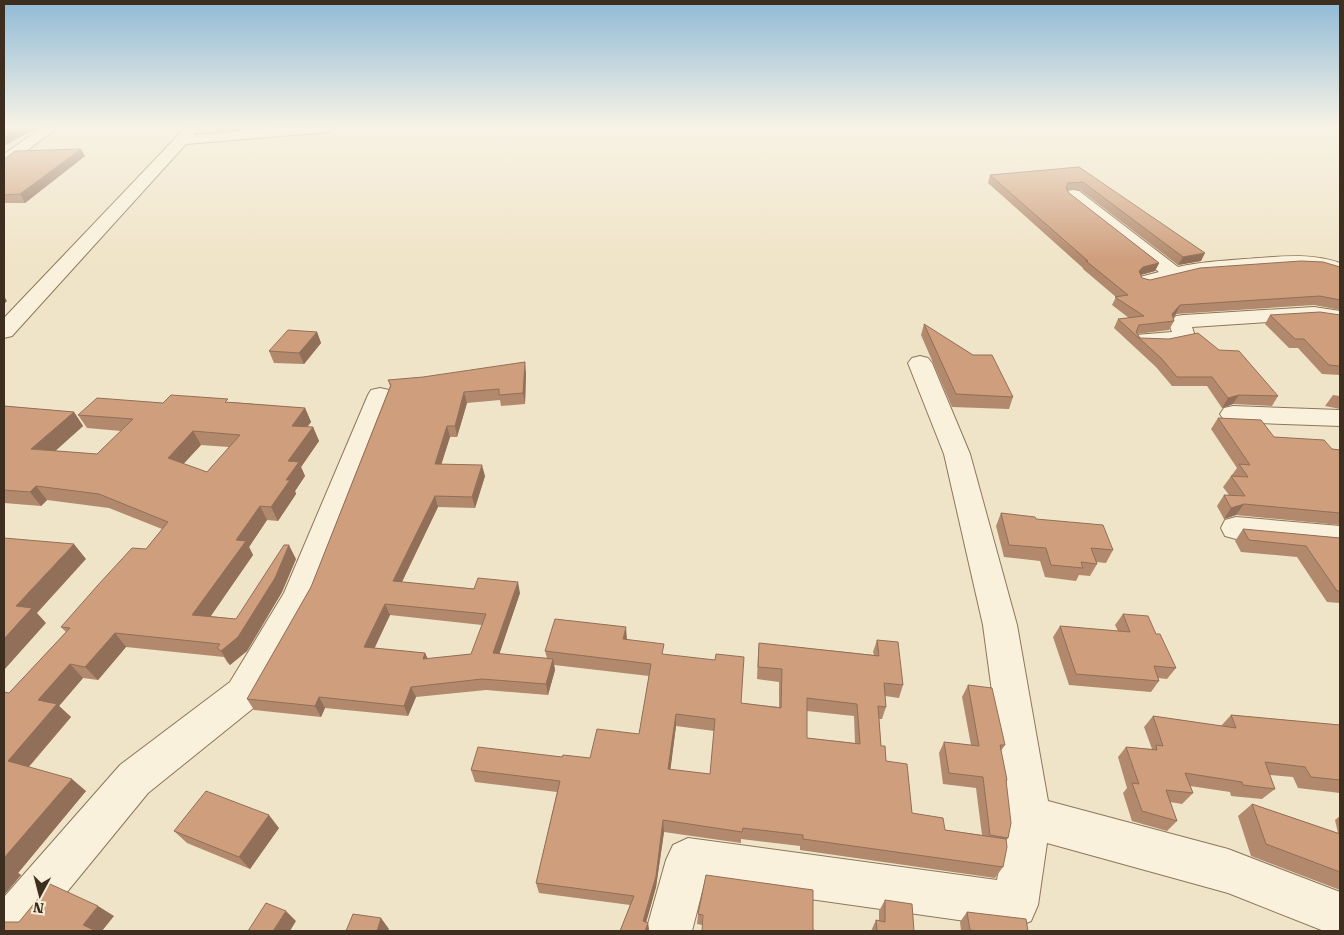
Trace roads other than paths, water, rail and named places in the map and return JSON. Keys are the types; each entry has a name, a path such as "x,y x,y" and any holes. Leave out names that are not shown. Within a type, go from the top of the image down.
{"street":[{"path":"4,331 153,172"},
{"path":"1073,195 1174,274"},
{"path":"1200,250 1224,266"},
{"path":"1147,282 1195,269 1296,261 1320,262 1340,269"},
{"path":"1144,340 1184,336 1180,324 1184,321 1314,313 1340,317"},
{"path":"670,931 688,860 1015,905 1030,817 995,606 957,454 920,363"},
{"path":"5,931 134,779 243,694 299,597 380,396"},
{"path":"1232,414 1340,418"},
{"path":"1236,528 1340,537"},
{"path":"1030,817 1228,871 1340,915"}]}
